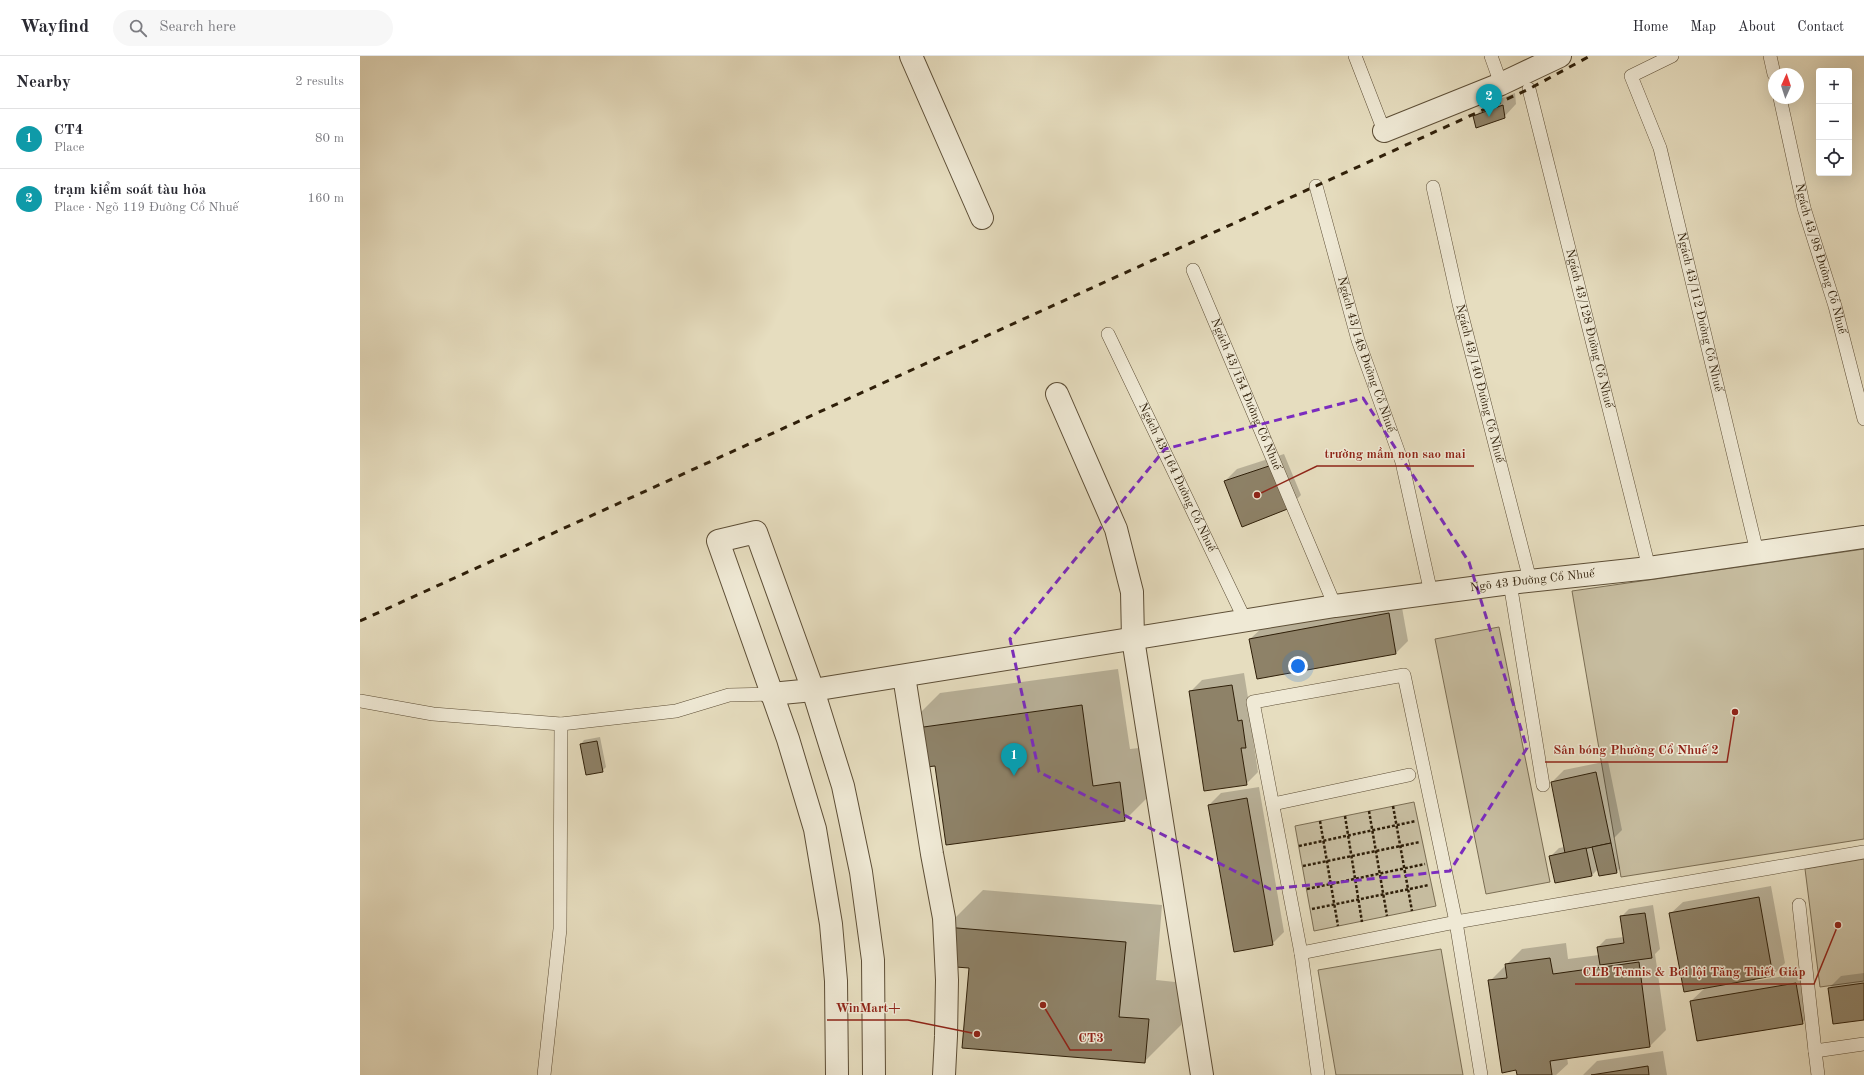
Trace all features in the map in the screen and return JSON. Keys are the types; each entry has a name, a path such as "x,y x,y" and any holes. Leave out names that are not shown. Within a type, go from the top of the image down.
{"street":[{"path":"911,56 982,218"},
{"path":"1384,131 1501,84 1560,56"},
{"path":"1057,394 1116,529 1132,592 1133,639 1202,1075"},
{"path":"837,1075 836,981 831,924 815,829 788,739 718,541 756,532 814,690 843,786 861,872 873,960 874,1075"},
{"name":"Ngõ 43 Đường Cổ Nhuế","path":"771,694 814,690 904,676 1335,606 1520,581 1649,568 1864,537"},
{"path":"904,676 932,854 944,918 947,980 944,1075"}],"lane":[{"path":"1355,56 1384,131"},
{"path":"1491,56 1501,84"},
{"name":"Ngách 43/112 Đường Cổ Nhuế","path":"1672,56 1631,76 1660,148 1758,552"},
{"path":"1770,56 1773,68"},
{"name":"Ngách 43/128 Đường Cổ Nhuế","path":"1529,89 1649,568"},
{"name":"Ngách 43/98 Đường Cổ Nhuế","path":"1781,104 1804,208 1835,306 1864,419"},
{"name":"Ngách 43/148 Đường Cổ Nhuế","path":"1316,186 1358,340 1402,462 1431,593"},
{"name":"Ngách 43/140 Đường Cổ Nhuế","path":"1433,187 1520,581 1543,785"},
{"name":"Ngách 43/154 Đường Cổ Nhuế","path":"1193,270 1335,606"},
{"name":"Ngách 43/164 Đường Cổ Nhuế","path":"1108,334 1245,620"},
{"path":"1318,1075 1301,953 1253,702 1404,676 1456,922 1481,1075"},
{"path":"360,701 434,714 561,724 676,711 729,695 771,694"},
{"path":"544,1075 560,929 561,724"},
{"path":"1273,804 1409,775"},
{"path":"1301,953 1456,922 1864,852"},
{"path":"1799,905 1818,1075"},
{"path":"1815,1051 1864,1044"}],"path":[{"path":"1393,806 1412,911"},
{"path":"1369,811 1387,916"},
{"path":"1345,816 1362,922"},
{"path":"1320,821 1338,926"},
{"path":"1299,846 1418,821"},
{"path":"1302,866 1422,841"},
{"path":"1307,889 1427,863"},
{"path":"1310,909 1431,885"}],"highlighted area":[{"path":"1363,398 1469,562 1527,748 1450,871 1270,889 1039,772 1010,639 1165,449"}],"shaded area":[{"path":"1864,549 1864,839 1621,877 1572,591"},
{"path":"1499,627 1550,882 1486,894 1435,639"},
{"path":"1414,802 1436,906 1314,931 1295,826"},
{"path":"1864,859 1864,981 1820,987 1805,869"},
{"path":"1441,949 1463,1075 1336,1075 1318,970"}],"building":[{"path":"1503,105 1505,118 1476,128 1473,116"},
{"path":"1272,465 1290,508 1242,527 1224,481"},
{"path":"1389,613 1396,654 1257,679 1249,639"},
{"path":"1232,685 1238,721 1242,720 1246,748 1241,748 1247,785 1204,791 1189,691"},
{"path":"1082,705 1093,786 1120,782 1125,821 946,845 935,766 908,769 902,730"},
{"path":"597,741 603,772 586,775 580,744"},
{"path":"1596,772 1611,843 1565,853 1551,782"},
{"path":"1247,798 1273,945 1234,952 1208,805"},
{"path":"1611,843 1617,873 1599,876 1592,847"},
{"path":"1586,848 1592,876 1555,883 1549,856"},
{"path":"1759,897 1773,976 1684,992 1669,913"},
{"path":"1645,913 1652,958 1600,965 1597,947 1624,943 1620,916"},
{"path":"945,927 1126,942 1119,1017 1149,1019 1145,1063 962,1048 969,968 942,966"},
{"path":"1550,958 1553,974 1639,962 1650,1047 1550,1061 1552,1075 1517,1075 1516,1070 1502,1073 1488,980 1507,978 1505,964"},
{"path":"1796,983 1803,1024 1697,1041 1690,1001"},
{"path":"1864,983 1864,1020 1833,1024 1828,988"},
{"path":"1648,1066 1649,1075 1591,1075"}],"railway":[{"path":"360,621 1529,89 1590,56"}],"place":[{"name":"trạm kiểm soát tàu hỏa","path":"1489,117"},
{"name":"trường mầm non sao mai","path":"1257,495"},
{"name":"Sân bóng Phường Cổ Nhuế 2","path":"1735,712"},
{"name":"CT4","path":"1014,776"},
{"name":"CLB Tennis & Bơi lội Tăng Thiết Giáp","path":"1838,925"},
{"name":"CT3","path":"1043,1005"},
{"name":"WinMart+","path":"977,1034"}]}
